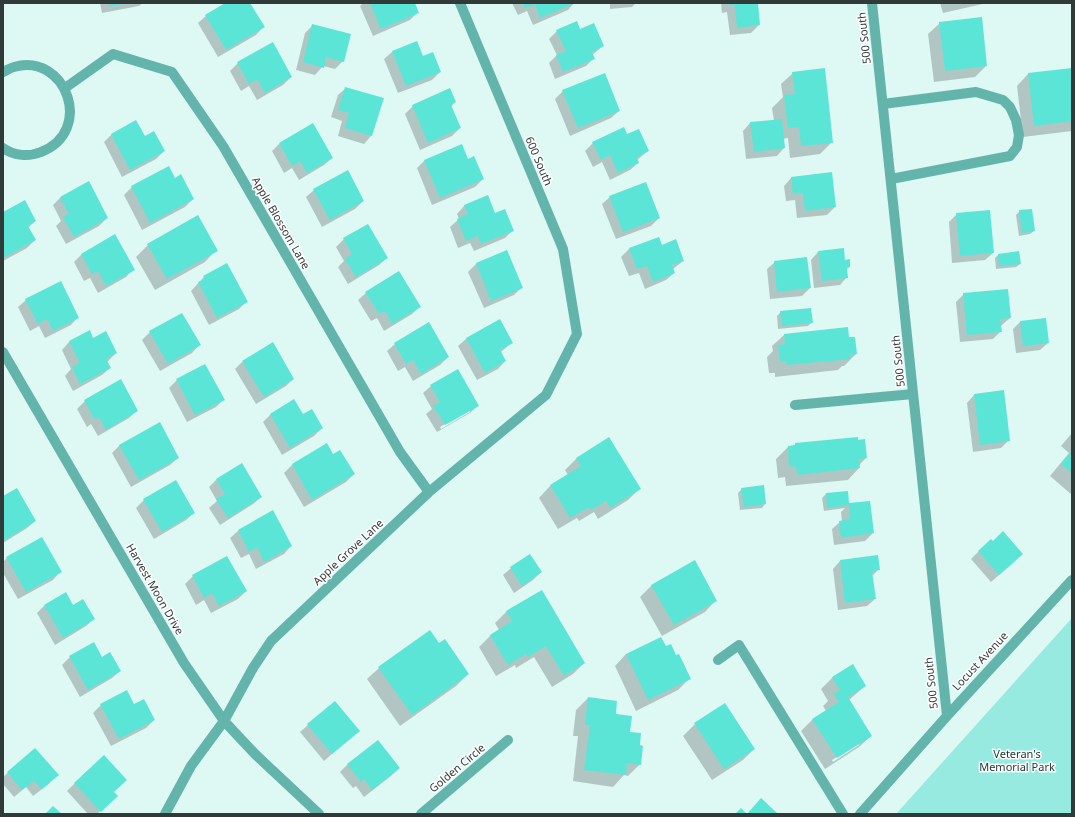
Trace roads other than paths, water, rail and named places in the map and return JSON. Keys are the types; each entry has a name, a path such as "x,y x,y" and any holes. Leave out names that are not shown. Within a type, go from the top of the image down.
{"street":[{"name":"600 South","path":"460,3 563,249 577,334"},
{"name":"500 South","path":"872,3 947,716"},
{"name":"Apple Blossom Lane","path":"65,88 113,54 172,72 223,146 400,452 429,492"},
{"path":"3,72 15,67 29,65 43,69 56,77 65,88 70,101 70,115 67,129 59,140 48,149 35,154 21,155 8,152 3,148"},
{"path":"883,104 976,92 1003,100 1010,107 1016,120 1019,135 1017,147 1010,156 890,179"},
{"name":"Apple Grove Lane","path":"165,814 191,766 224,721 271,641 429,492 546,395 577,334"},
{"name":"Harvest Moon Drive","path":"3,352 184,663 224,721 256,755 319,814"},
{"path":"795,405 913,394"},
{"name":"Locust Avenue","path":"860,814 947,716 1072,580"},
{"path":"718,660 739,645 843,814"},
{"name":"Golden Circle","path":"420,814 508,740"}],"park label":[{"name":"Veteran's Memorial Park","path":"1017,760"}]}
